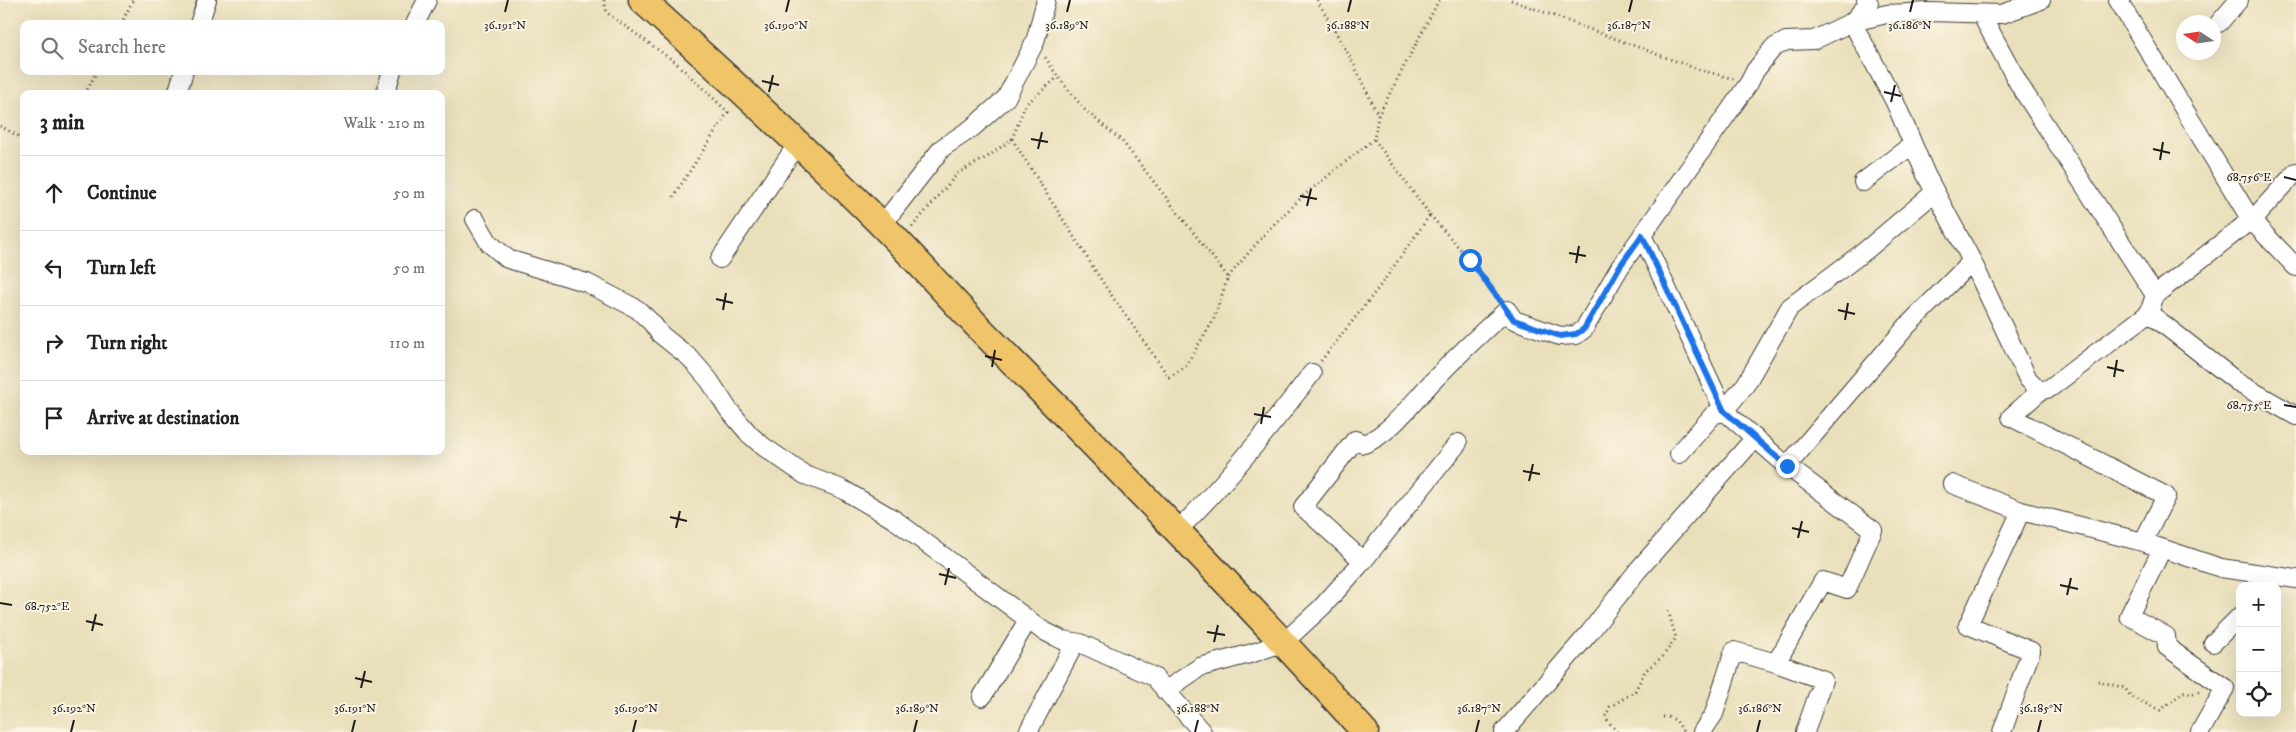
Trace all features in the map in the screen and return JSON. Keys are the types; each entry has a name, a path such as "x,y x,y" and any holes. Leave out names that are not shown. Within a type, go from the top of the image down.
{"highway":[{"path":"642,0 798,143 890,234 947,296 1284,642 1365,732"}],"street":[{"path":"201,20 207,0"},
{"path":"417,20 427,0"},
{"path":"890,234 942,148 972,128 1006,98 1035,42 1046,0"},
{"path":"1852,22 1869,3 1866,0"},
{"path":"1363,561 1303,507 1355,440 1364,444 1374,440 1472,342 1507,310 1514,320 1560,336 1576,334 1584,329 1620,266 1749,83 1755,71 1773,48 1786,42 1814,40 1852,22 1887,14 1929,12 2002,14 2041,0"},
{"path":"2118,0 2251,220 2296,267"},
{"path":"2221,21 2238,0"},
{"path":"1981,14 2020,86 2154,296"},
{"path":"1852,22 1895,102 1912,144 1935,192 1972,261 2028,379 2040,391"},
{"path":"178,90 183,75"},
{"path":"386,90 391,75"},
{"path":"720,259 798,143"},
{"path":"1863,182 1912,144"},
{"path":"2142,542 2166,496 2011,417 2040,391 2050,388 2149,313 2154,296 2251,220 2296,172"},
{"path":"1678,454 1713,415 1724,411 1746,384 1790,307 1865,251 1935,192"},
{"path":"475,219 489,243 508,259 587,283 637,309 652,323 660,334 690,358 709,380 728,409 750,435 764,447 805,475 842,489 895,520 1042,630 1154,677 1202,732"},
{"path":"1642,235 1724,411 1787,466 1873,530 1847,589 1823,581 1776,663"},
{"path":"1787,466 1908,326 1972,261"},
{"path":"2149,313 2240,384 2296,416"},
{"path":"1177,530 1199,509 1284,410 1312,373"},
{"path":"1504,732 1590,632 1638,570 1754,439"},
{"path":"1165,691 1200,667 1253,653 1284,642 1322,607 1363,561 1458,443"},
{"path":"1952,484 2020,511 2142,542 2259,580 2296,579"},
{"path":"2002,732 2032,651 1968,625 2020,511"},
{"path":"2162,549 2129,616 2166,636 2167,647 2225,688 2200,732"},
{"path":"982,698 1028,620"},
{"path":"2213,643 2236,620"},
{"path":"1028,732 1075,643"},
{"path":"1702,732 1714,714 1734,651 1776,663 1823,680 1805,732"}],"path":[{"path":"123,20 133,0"},
{"path":"604,0 607,13 676,62 728,112 673,197"},
{"path":"1317,0 1350,57 1378,116"},
{"path":"1012,139 1107,289 1169,377 1185,367 1208,329 1228,277 1269,229 1303,196 1374,139 1378,116 1439,0"},
{"path":"1511,0 1697,69 1749,83"},
{"path":"1035,42 1058,77 1085,110 1122,141 1228,277"},
{"path":"87,90 95,75"},
{"path":"890,234 958,173 989,156 1012,139 1025,105 1058,77"},
{"path":"0,126 20,137"},
{"path":"1374,139 1430,215 1470,260 1507,310"},
{"path":"1312,373 1380,286 1430,215"},
{"path":"1617,732 1605,717 1610,707 1635,691 1645,670 1663,656 1676,638 1668,610"},
{"path":"1663,717 1670,717 1678,721 1683,732"}],"route":[{"path":"1470,260 1514,320 1560,336 1569,336 1584,329 1620,266 1642,235 1664,284 1687,328 1724,411 1787,466"}]}
